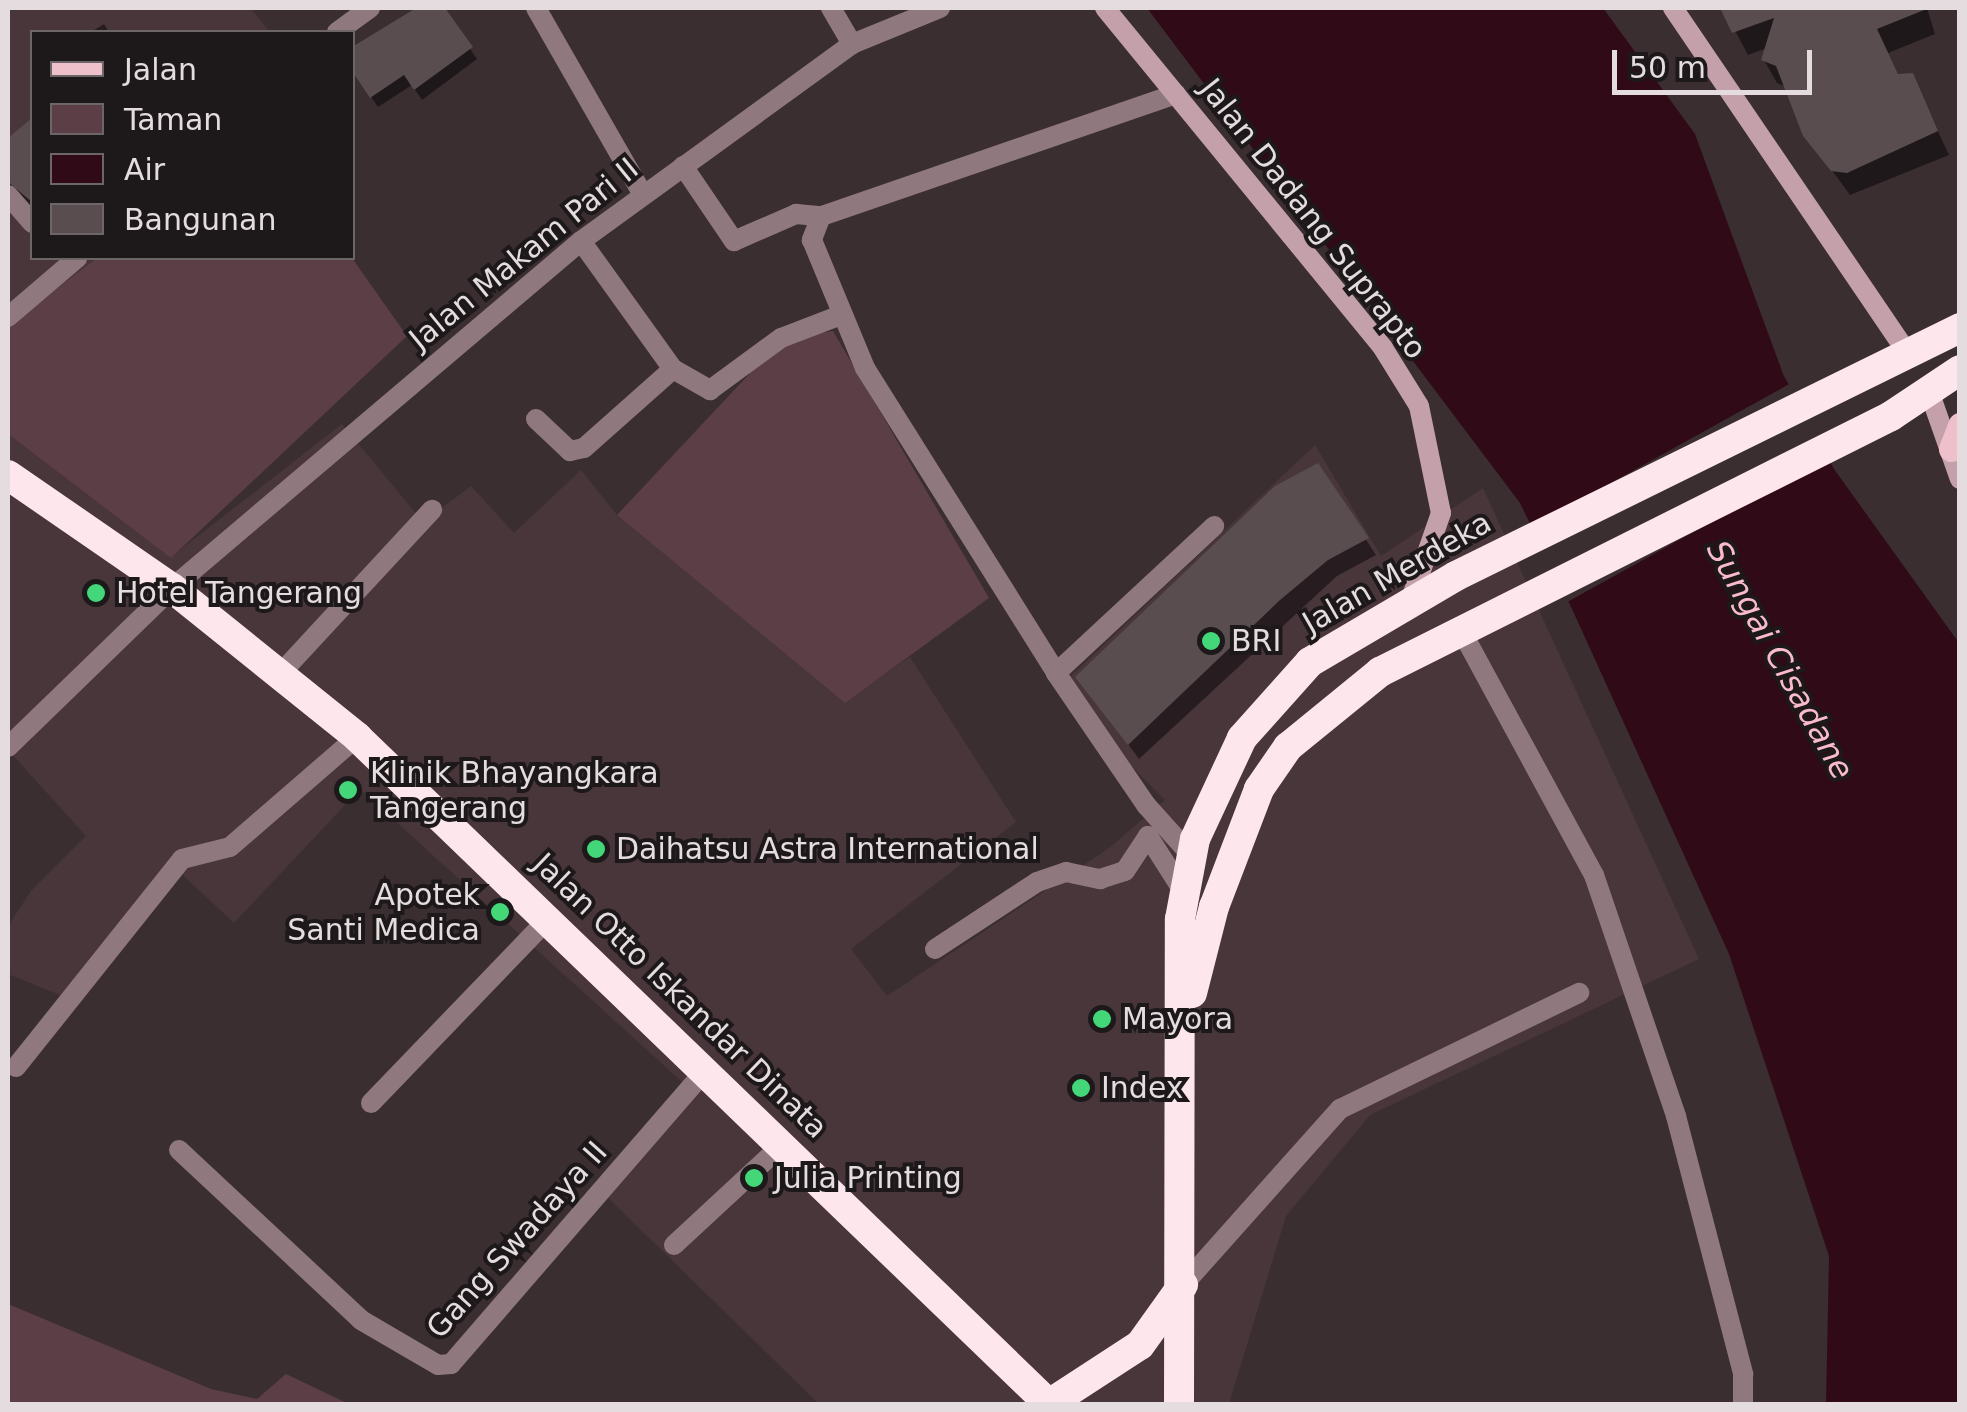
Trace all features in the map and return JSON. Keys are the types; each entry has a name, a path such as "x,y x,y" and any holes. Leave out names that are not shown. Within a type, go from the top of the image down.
{"highway":[{"name":"Jalan Merdeka","path":"1179,1404 1185,894 1192,856 1242,738 1310,662 1410,602 1893,356 1960,328"},
{"name":"Jalan Merdeka","path":"1182,1030 1214,907 1259,789 1288,747 1380,672 1890,416 1930,394 1960,370"},
{"name":"Jalan Otto Iskandar Dinata","path":"8,475 172,588 358,737 1049,1404"},
{"path":"1049,1404 1140,1345 1183,1284"}],"main road":[{"name":"Jalan Dadang Suprapto","path":"1105,8 1384,348 1419,406 1441,512 1410,602"},
{"path":"1674,8 1893,356"},
{"path":"1930,394 1955,437 1960,480"}],"street":[{"path":"343,20 370,8"},
{"path":"536,8 643,195"},
{"path":"831,8 852,44"},
{"name":"Jalan Makam Pari II","path":"8,747 172,588 581,241 852,44 940,8"},
{"path":"684,166 734,241 796,214 822,216 1176,94"},
{"path":"8,195 30,221"},
{"path":"822,216 812,240 865,368 1056,672 1146,805 1192,856"},
{"path":"581,241 673,369 710,390 781,338 841,315"},
{"path":"8,317 70,260"},
{"path":"536,419 570,451 584,448 673,369"},
{"path":"280,674 432,510"},
{"path":"1056,672 1214,526"},
{"path":"1471,628 1594,875 1676,1116 1743,1374 1743,1404"},
{"path":"16,1067 182,859 230,847 358,737"},
{"path":"935,949 1037,882 1066,872 1100,879 1125,871 1148,836 1185,894"},
{"path":"371,1103 548,919"},
{"path":"1183,1284 1340,1109 1578,993"},
{"name":"Gang Swadaya II","path":"180,1150 361,1320 438,1365 451,1364 706,1070"},
{"path":"674,1246 783,1144"}],"shaded area":[{"path":"8,8 250,8 268,30 30,30 30,260 94,260 8,325"},
{"path":"342,424 423,522 471,486 514,533 581,470 617,515 844,702 910,657 1016,822 851,949 887,996 1109,848 1165,800 1056,690 1315,445 1381,556 1483,488 1699,959 1370,1115 1286,1216 1229,1404 819,1404 599,1189 692,1091 360,789 234,923 173,866 70,999 8,974 8,926 31,891 86,836 11,753 8,758 8,434 171,557"}],"green space":[{"path":"94,260 353,260 407,336 171,558 8,434 8,325"},
{"path":"833,331 989,598 845,703 617,515 782,339"},
{"path":"8,1304 211,1389 257,1399 286,1374 349,1404 8,1404"}],"water":[{"name":"Sungai Cisadane","path":"1147,8 1603,8 1695,134 1783,374 1834,469 1959,643 1959,1404 1826,1404 1829,1256 1729,954 1572,609 1520,503"}],"pier":[{"path":"1793,382 1833,455 1568,601 1528,529"}],"building":[{"path":"416,8 445,8 473,47 414,90 404,75 370,98 355,76 355,45"},
{"path":"1720,8 1929,8 1877,29 1898,74 1913,73 1938,131 1847,173 1831,171 1803,136 1776,66 1761,60 1774,18 1732,33"},
{"path":"30,120 30,200 8,182 8,138"},
{"path":"1318,463 1369,538 1328,560 1280,600 1128,745 1075,677 1275,486"}],"place":[{"name":"Hotel Tangerang","path":"96,593"},
{"name":"BRI","path":"1211,641"},
{"name":"Klinik Bhayangkara Tangerang","path":"348,790"},
{"name":"Daihatsu Astra International","path":"596,849"},
{"name":"Apotek Santi Medica","path":"500,912"},
{"name":"Mayora","path":"1102,1019"},
{"name":"Index","path":"1081,1088"},
{"name":"Julia Printing","path":"754,1178"}]}
